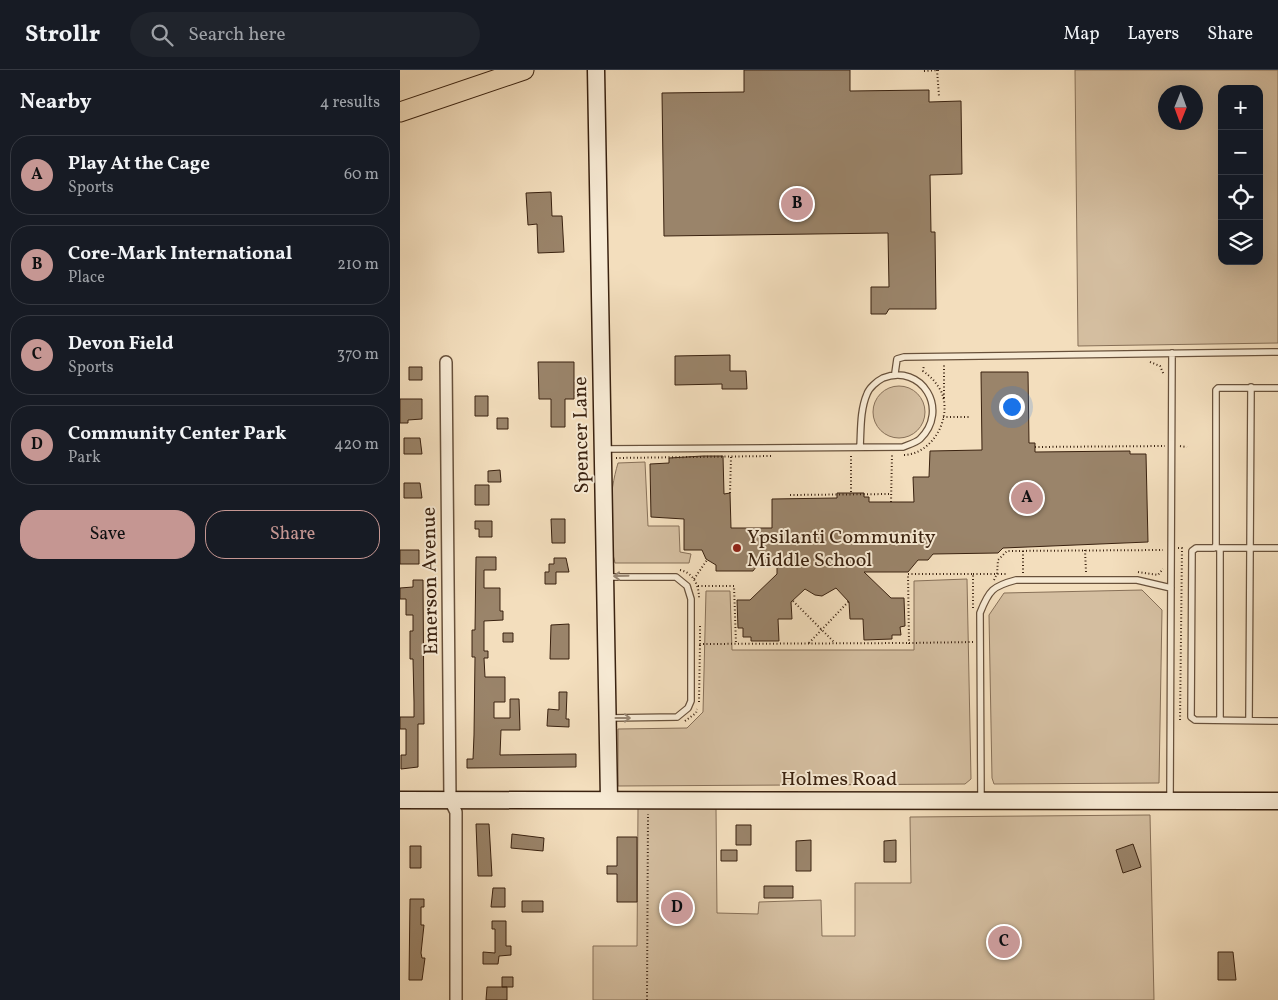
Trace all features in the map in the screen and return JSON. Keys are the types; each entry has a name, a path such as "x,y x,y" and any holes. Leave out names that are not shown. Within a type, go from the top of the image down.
{"main road":[{"path":"400,112 524,70"},
{"name":"Spencer Lane","path":"596,70 608,799"},
{"name":"Holmes Road","path":"400,800 982,799 1278,801"}],"street":[{"name":"Emerson Avenue","path":"446,362 450,800 456,812 456,1000"}],"lane":[{"path":"895,374 897,359 904,357 1278,352"},
{"path":"1170,800 1172,353"},
{"path":"602,453 904,447 920,439 931,422 932,402 927,390 914,378 895,374 879,380 867,392 860,447"},
{"path":"1220,720 1216,545 1216,390 1218,388 1278,388"},
{"path":"1249,720 1251,388"},
{"path":"1278,548 1196,548 1192,550 1191,717 1195,720 1278,721"},
{"path":"603,577 676,577 687,586 691,599 690,701 688,708 676,717 606,718"},
{"path":"982,799 980,613 987,595 997,585 1016,580 1137,580 1171,588"}],"path":[{"path":"924,71 938,70 939,96"},
{"path":"1147,361 1160,366 1164,376"},
{"path":"884,455 908,455 923,449 935,439 943,417 944,363 953,362"},
{"path":"925,363 922,371 934,380 942,393 944,404"},
{"path":"943,417 970,417"},
{"path":"1164,446 1164,455"},
{"path":"1035,447 1187,447"},
{"path":"602,453 731,457 780,456"},
{"path":"891,502 892,455"},
{"path":"851,493 851,456 859,456"},
{"path":"730,494 731,457"},
{"path":"790,495 891,494"},
{"path":"990,583 997,574 998,560 1007,551 1163,550 1182,548 1180,722"},
{"path":"1086,550 1086,572 1094,572"},
{"path":"1163,550 1163,559"},
{"path":"909,643 908,574 1023,574 1023,551"},
{"path":"694,579 707,560"},
{"path":"1130,572 1158,574 1163,569"},
{"path":"679,570 686,571 694,579 698,586 699,598"},
{"path":"973,574 973,610 976,603"},
{"path":"698,586 734,586 736,644"},
{"path":"793,601 834,643"},
{"path":"809,643 849,601"},
{"path":"678,723 686,721 696,712 700,700 700,626"},
{"path":"700,644 974,642 974,634"},
{"path":"647,1000 648,814"}],"shaded area":[{"path":"1075,70 1278,70 1278,343 1078,346"},
{"path":"894,386 904,386 913,390 921,398 925,412 921,426 913,434 904,438 894,438 885,434 877,426 873,417 873,407 877,398 885,390"},
{"path":"645,462 648,526 679,526 680,552 691,554 689,563 615,563 612,551 610,513 618,463"},
{"path":"967,579 971,779 965,784 618,786 618,729 687,728 703,712 706,591 730,591 732,650 914,650 914,581"},
{"path":"1142,590 1162,610 1159,783 994,784 992,778 989,615 1004,593"},
{"path":"638,808 716,808 717,913 758,914 759,902 821,900 822,936 855,936 855,883 911,883 910,817 1150,815 1154,1000 593,1000 593,946 637,946"}],"building":[{"path":"744,70 850,70 850,91 929,90 929,102 961,101 962,174 930,175 931,232 935,232 936,309 889,309 886,314 871,314 871,287 889,287 888,233 664,236 662,93 744,92"},
{"path":"551,192 552,216 562,216 564,252 538,253 537,224 528,225 526,193"},
{"path":"730,355 730,371 746,371 747,389 722,389 722,384 675,385 675,356"},
{"path":"538,362 574,362 574,399 565,399 565,427 551,427 551,399 539,399"},
{"path":"409,367 422,367 422,380 409,380"},
{"path":"981,372 1028,372 1029,443 1035,443 1035,452 1130,451 1130,454 1146,454 1148,542 1003,548 998,553 933,554 928,560 918,560 908,572 864,572 891,598 904,598 905,626 900,627 901,635 892,635 892,639 864,640 863,619 850,619 849,602 836,588 822,596 815,595 805,589 791,602 792,619 778,619 779,641 751,641 751,637 743,637 743,628 738,628 737,600 750,600 777,574 777,562 759,563 753,571 716,571 716,565 706,559 702,550 684,550 684,519 651,517 650,464 669,463 669,458 703,456 723,456 724,494 730,493 731,528 772,528 772,499 837,498 837,493 864,493 864,497 869,497 869,502 914,502 913,477 929,477 930,451 982,450"},
{"path":"475,396 488,396 488,416 475,416"},
{"path":"400,399 422,399 422,419 408,420 408,423 400,423"},
{"path":"497,418 508,418 508,429 497,429"},
{"path":"404,438 420,438 422,454 404,454"},
{"path":"500,470 501,482 488,482 488,471"},
{"path":"404,483 420,483 422,498 404,498"},
{"path":"475,485 489,485 489,505 475,505"},
{"path":"551,519 565,519 565,543 552,543"},
{"path":"475,521 492,521 492,537 479,537 479,529 475,529"},
{"path":"400,550 419,550 419,564 400,564"},
{"path":"476,557 496,557 496,570 484,570 484,588 500,588 500,611 503,611 503,620 484,621 484,651 488,651 488,658 484,658 485,677 505,677 505,702 494,702 494,718 510,718 510,699 519,699 520,730 501,730 500,755 576,754 576,767 467,768 467,759 473,759 475,657 472,657 472,630 475,630"},
{"path":"554,558 566,558 569,572 556,572 556,584 545,584 545,572 549,572 549,564 554,564"},
{"path":"413,580 423,580 424,724 418,724 418,767 401,769 401,755 406,755 406,729 400,729 400,717 414,717 414,702 413,659 410,659 410,631 413,631 413,615 406,615 406,599 400,599 400,588 413,587"},
{"path":"569,624 569,659 550,659 551,625"},
{"path":"503,633 513,633 513,642 503,642"},
{"path":"559,692 567,692 566,719 569,719 569,727 547,726 548,709 559,710"},
{"path":"476,824 489,824 492,876 478,876"},
{"path":"736,825 751,825 751,845 736,845"},
{"path":"512,834 544,838 543,851 511,848"},
{"path":"617,837 637,837 637,902 617,902 617,874 607,874 607,866 617,866"},
{"path":"811,840 811,871 796,871 796,841"},
{"path":"896,840 896,862 884,862 884,841"},
{"path":"1133,844 1141,867 1123,873 1116,850"},
{"path":"410,846 421,846 421,868 410,868"},
{"path":"721,850 737,850 737,861 721,861"},
{"path":"764,886 793,886 793,898 764,898"},
{"path":"493,888 505,888 505,907 491,907"},
{"path":"410,899 424,899 424,907 421,907 421,925 424,925 421,953 422,958 425,958 422,980 409,980"},
{"path":"522,901 543,901 543,912 522,912"},
{"path":"492,921 506,921 506,946 511,946 511,955 499,956 498,964 483,964 483,952 495,953 495,929 492,929"},
{"path":"1218,952 1233,952 1236,980 1218,980"},
{"path":"502,977 513,977 513,987 502,987"},
{"path":"487,987 507,987 507,1000 486,1000"}],"place":[{"name":"Core-Mark International","path":"797,204"},
{"name":"Play At the Cage","path":"1027,498"},
{"name":"Ypsilanti Community Middle School","path":"737,548"},
{"name":"Community Center Park","path":"677,908"},
{"name":"Devon Field","path":"1004,942"}]}
